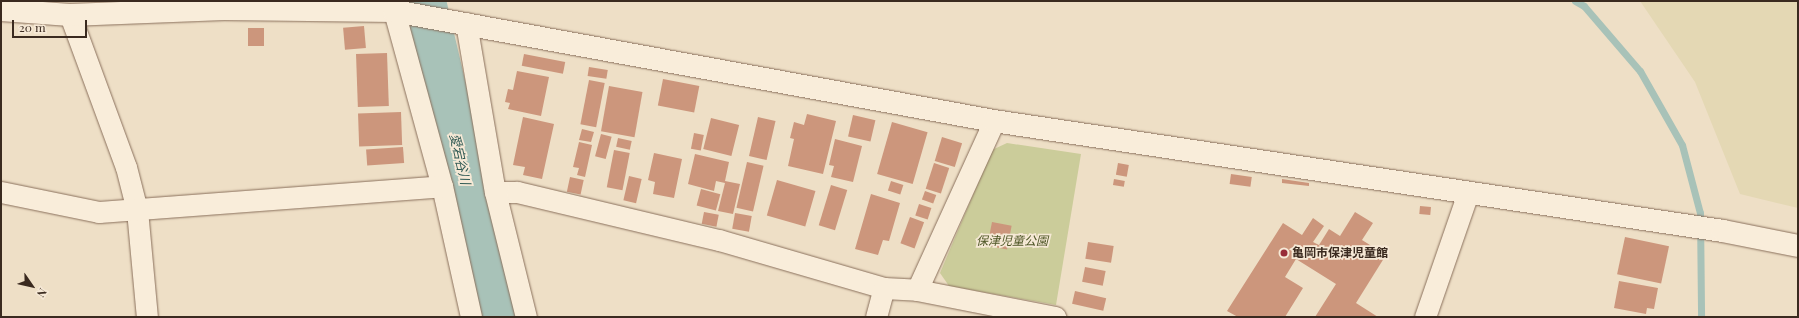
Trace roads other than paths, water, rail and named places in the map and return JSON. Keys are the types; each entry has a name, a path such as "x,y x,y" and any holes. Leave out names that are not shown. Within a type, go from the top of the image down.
{"street":[{"path":"1,10 70,15 224,9 399,12 994,121 1687,226 1798,246"},
{"path":"399,12 442,186 471,317"},
{"path":"70,15 126,167 137,210 147,317"},
{"path":"457,22 495,192 526,317"},
{"path":"917,290 994,121"},
{"path":"1,192 99,212 442,186"},
{"path":"495,192 517,192 719,240 884,288 917,290 1055,317"},
{"path":"1425,317 1468,193"},
{"path":"876,317 884,288"}],"waterway":[{"name":"愛宕谷川","path":"423,1 497,317"},
{"path":"1575,1 1584,6 1640,71 1682,145 1700,213 1701,317"}],"place":[{"name":"亀岡市保津児童館","path":"1284,253"}],"park label":[{"name":"保津児童公園","path":"1012,241"}]}
